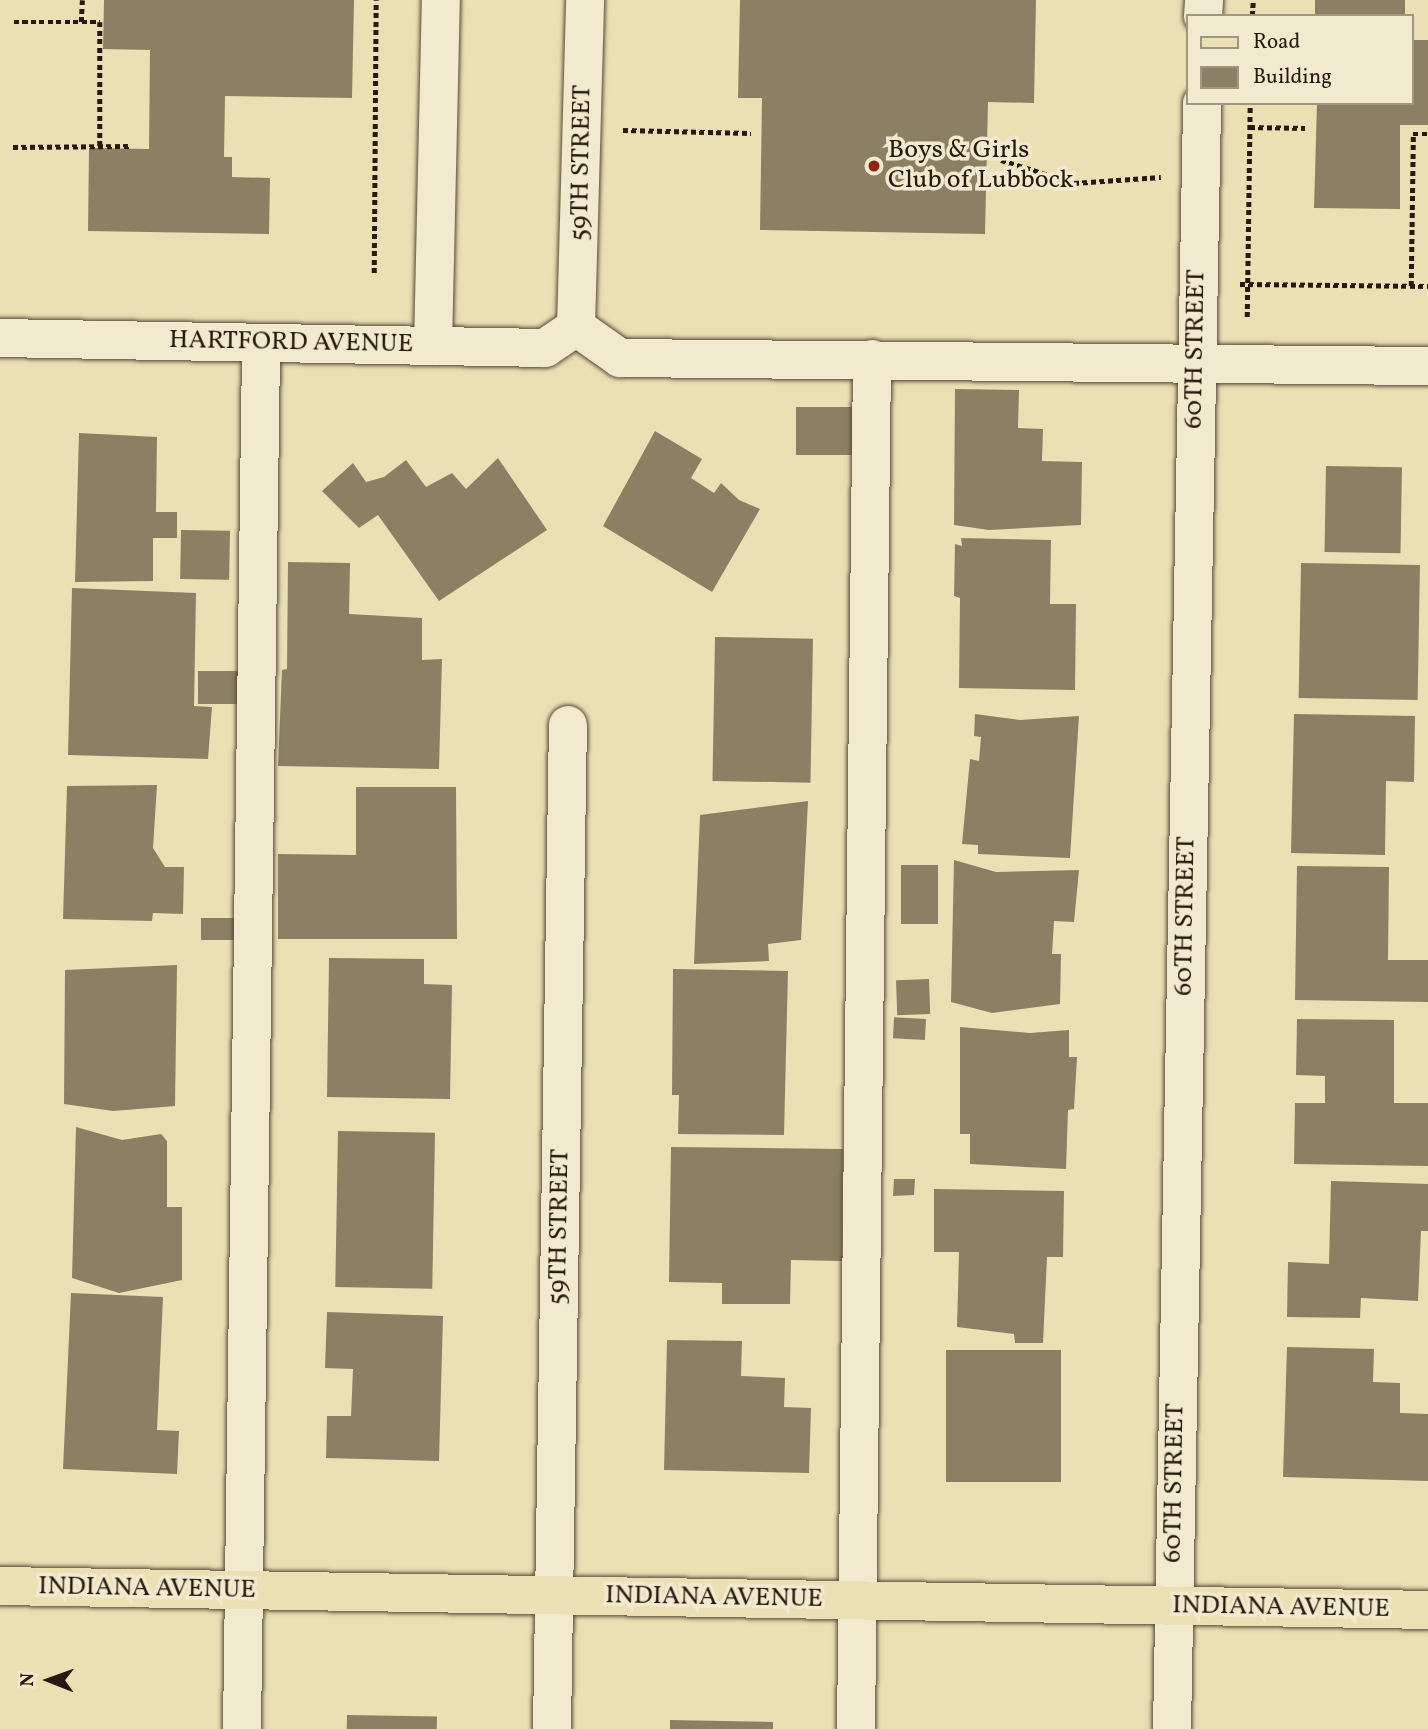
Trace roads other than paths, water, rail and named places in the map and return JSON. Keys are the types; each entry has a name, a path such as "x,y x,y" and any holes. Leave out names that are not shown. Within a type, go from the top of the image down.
{"main road":[{"name":"INDIANA AVENUE","path":"0,1586 1428,1610"}],"street":[{"path":"433,346 441,0"},
{"name":"59TH STREET","path":"576,327 584,0"},
{"name":"60TH STREET","path":"1172,1729 1202,105"},
{"path":"576,327 620,358 1428,366"},
{"name":"HARTFORD AVENUE","path":"0,338 545,348 576,327"},
{"path":"242,1729 261,343"},
{"path":"856,1729 872,359"},
{"name":"59TH STREET","path":"552,1729 568,724"}],"place":[{"name":"Boys & Girls Club of Lubbock","path":"874,166"}]}
